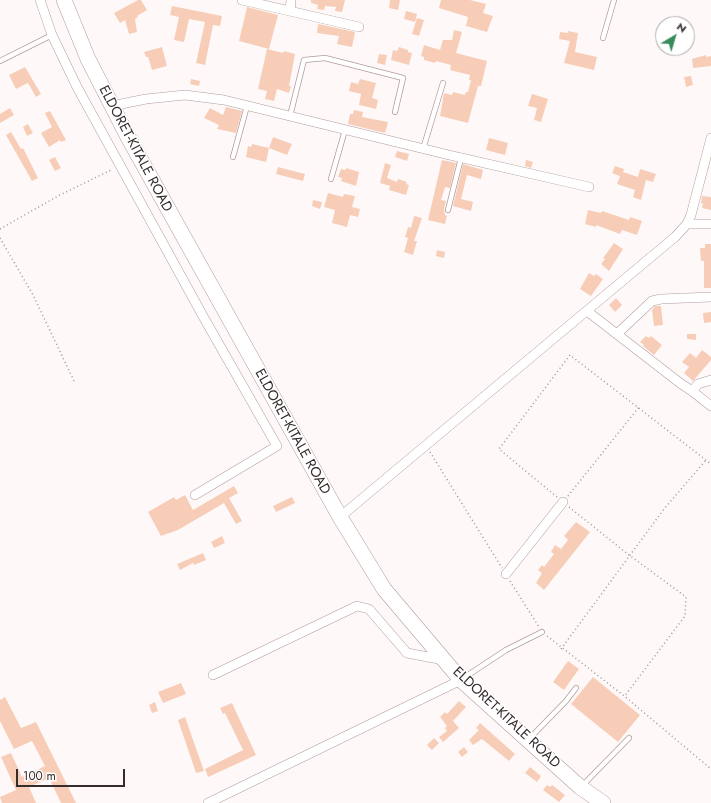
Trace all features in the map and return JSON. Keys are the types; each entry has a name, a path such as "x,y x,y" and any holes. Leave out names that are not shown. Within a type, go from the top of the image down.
{"highway":[{"name":"ELDORET-KITALE ROAD","path":"64,0 88,59 111,106 340,517 392,600 461,680 580,787 603,803"}],"street":[{"path":"40,0 52,35 77,87 119,166 277,446 195,495"},
{"path":"242,0 359,27"},
{"path":"290,11 291,0"},
{"path":"111,106 146,99 185,95 224,100 423,149 589,187"},
{"path":"340,517 675,237 687,224 711,138"},
{"path":"687,224 711,224"},
{"path":"618,333 652,301 661,299 711,297"},
{"path":"587,311 618,333 711,406"},
{"path":"692,391 698,384 711,380"},
{"path":"506,574 563,502"},
{"path":"213,675 357,606 369,609 407,653 444,660"},
{"path":"208,803 461,680"}],"lane":[{"path":"603,38 614,0"},
{"path":"0,61 52,35"},
{"path":"290,117 304,60 325,58 404,78 395,112"},
{"path":"423,149 443,83"},
{"path":"233,157 247,106"},
{"path":"331,179 345,130"},
{"path":"448,210 461,158"},
{"path":"461,680 506,650 542,632"},
{"path":"528,740 566,701 576,688"},
{"path":"580,787 629,738"}],"path":[{"path":"0,229 58,196 119,166"},
{"path":"0,238 33,294 75,383"},
{"path":"624,697 685,616 686,597 629,555 499,449 570,355 711,464"},
{"path":"563,502 639,407"},
{"path":"426,446 542,632 561,649 623,695 711,769"},
{"path":"561,649 664,509 706,460"}],"building":[{"path":"138,0 141,0 147,10 135,19 137,32 129,34 125,20 120,23 114,13"},
{"path":"311,0 345,0 342,12 335,11 336,7 325,6 324,10 317,9 318,5 311,3"},
{"path":"390,0 400,0 398,10 389,8"},
{"path":"441,0 470,0 486,4 483,13 493,16 487,32 466,26 468,17 439,8"},
{"path":"172,6 222,16 220,26 213,25 205,65 196,63 205,22 189,19 184,42 174,40 179,17 170,15"},
{"path":"247,7 278,15 269,49 239,41"},
{"path":"406,11 417,14 415,22 404,19"},
{"path":"417,18 424,20 419,36 412,34"},
{"path":"318,24 355,32 352,47 337,44 339,36 317,33"},
{"path":"454,30 462,32 456,53 487,61 481,86 478,86 468,123 440,116 444,93 452,95 453,92 465,95 466,92 468,92 471,80 469,80 470,75 450,70 451,65 436,61 435,63 424,60 424,57 421,56 424,45 440,50 443,40 452,40"},
{"path":"568,31 578,33 575,52 597,57 594,70 564,63 570,41 559,39 560,32 568,33"},
{"path":"162,47 167,66 152,70 148,57 146,57 144,52"},
{"path":"399,47 412,53 409,65 391,60 393,50 397,51"},
{"path":"267,49 295,54 289,93 277,89 274,101 265,99 267,91 258,89"},
{"path":"379,54 387,55 385,65 377,63"},
{"path":"706,55 706,57 711,56 711,66 693,68 692,59"},
{"path":"25,67 41,94 36,97 28,83 16,89 9,75"},
{"path":"691,76 693,85 686,87 684,77"},
{"path":"191,79 200,81 199,86 190,84"},
{"path":"360,79 376,83 372,98 378,100 376,109 359,105 361,94 349,91 351,82 358,84"},
{"path":"532,94 548,99 541,122 534,120 537,108 528,106"},
{"path":"226,107 242,111 236,133 217,129 219,125 204,118 210,108 223,115"},
{"path":"10,108 14,115 0,123 0,114"},
{"path":"354,110 363,112 362,117 388,122 385,133 348,124 350,114 353,114"},
{"path":"50,111 66,140 61,142 60,140 49,147 41,133 52,127 45,113"},
{"path":"28,124 33,133 27,136 23,127"},
{"path":"11,132 21,149 23,148 38,178 32,181 6,135"},
{"path":"273,137 292,144 287,155 269,148"},
{"path":"489,138 508,143 505,155 486,150"},
{"path":"252,144 269,148 266,162 246,157 248,146 251,147"},
{"path":"397,151 409,154 407,161 395,157"},
{"path":"55,157 61,168 55,171 49,160"},
{"path":"442,160 456,163 450,188 445,187 441,200 446,201 444,209 445,215 447,216 445,224 428,220"},
{"path":"526,160 533,162 531,168 525,166"},
{"path":"385,163 391,165 387,178 397,182 398,179 407,182 406,184 409,185 406,195 389,190 390,186 380,183"},
{"path":"463,164 483,170 481,179 467,175 461,199 473,202 471,211 453,206"},
{"path":"615,166 624,169 623,172 638,177 640,169 656,174 653,182 646,180 641,200 633,197 635,190 617,184 620,176 612,173"},
{"path":"278,167 305,174 303,181 276,174"},
{"path":"346,168 359,172 356,186 341,181 342,178 338,177 341,169 346,170"},
{"path":"328,193 343,197 344,194 355,196 352,207 360,209 358,217 350,215 347,227 332,223 335,210 324,207"},
{"path":"702,196 711,197 711,210 702,208"},
{"path":"313,200 322,202 320,209 312,206"},
{"path":"588,210 601,213 602,211 629,220 630,217 642,221 637,235 622,230 620,234 596,225 596,227 585,224"},
{"path":"414,216 422,218 414,241 417,241 413,255 404,252 408,238 405,237 408,227 411,228"},
{"path":"614,243 623,249 609,271 601,264 605,259 603,258"},
{"path":"705,244 711,244 711,288 704,288 704,261 701,261 700,248 705,248"},
{"path":"437,250 445,252 444,258 436,256"},
{"path":"589,273 594,276 596,274 603,279 591,296 580,289"},
{"path":"616,298 622,305 615,312 609,305"},
{"path":"655,306 661,306 663,325 654,326 652,310"},
{"path":"711,312 711,322 704,323 703,313"},
{"path":"687,334 696,334 696,340 687,339"},
{"path":"646,336 649,338 651,336 662,345 654,355 640,342"},
{"path":"702,350 711,357 711,360 693,381 684,373 689,367 682,362 690,353 696,358"},
{"path":"234,486 238,493 229,498 242,521 236,524 224,503 178,530 161,536 148,512 174,497 176,500 185,495 193,510"},
{"path":"292,497 295,503 276,512 273,506"},
{"path":"576,522 590,532 544,590 536,583 542,573 538,570 542,565 544,567 554,554 551,552 555,545 561,549 568,540 564,536"},
{"path":"222,536 225,543 214,548 211,542"},
{"path":"203,553 206,560 194,565 193,563 180,570 177,564"},
{"path":"568,661 579,669 564,690 553,682"},
{"path":"593,677 640,715 618,742 571,704"},
{"path":"181,683 186,694 163,703 158,692"},
{"path":"5,697 21,728 36,722 76,803 61,803 49,778 29,787 36,803 2,803 0,797 16,790 1,757 11,753 22,777 45,766 32,741 14,749 0,721 0,700"},
{"path":"459,701 466,707 453,721 459,728 443,742 439,737 447,731 445,728 447,726 440,717 445,712 447,714"},
{"path":"155,702 158,711 152,713 149,705"},
{"path":"232,703 256,755 208,777 205,769 243,750 225,713 223,714 220,708"},
{"path":"185,717 204,771 196,773 178,720"},
{"path":"480,723 515,754 509,761 482,739 473,745 469,740 479,730 476,728"},
{"path":"434,738 439,743 432,750 427,745"},
{"path":"464,747 468,752 462,757 458,752"},
{"path":"530,767 541,776 537,782 525,773"},
{"path":"547,785 550,787 552,785 565,795 559,802 543,790"}]}
